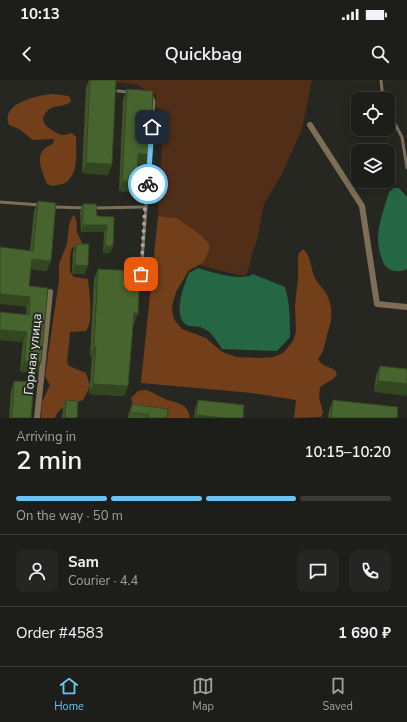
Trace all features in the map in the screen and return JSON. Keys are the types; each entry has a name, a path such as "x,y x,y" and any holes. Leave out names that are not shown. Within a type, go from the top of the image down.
{"street":[{"path":"310,125 362,206 377,304 407,306"},
{"name":"Горная улица","path":"37,418 50,292"}],"lane":[{"path":"381,80 382,92"},
{"path":"118,91 133,93"},
{"path":"141,274 154,101 152,97 148,96"},
{"path":"395,124 402,137 407,168"},
{"path":"0,202 43,206"},
{"path":"50,206 64,208 145,207"}],"shaded area":[{"path":"91,80 312,80 302,129 282,174 264,204 257,240 246,275 238,275 199,265 204,261 209,244 202,236 177,218 158,216 163,121 166,114 156,107 156,95 135,84"},
{"path":"53,94 69,96 71,101 66,105 54,107 48,110 43,119 45,125 59,134 63,135 72,133 76,137 76,154 72,176 67,182 53,186 47,184 42,170 40,157 44,149 53,144 54,139 33,140 19,129 9,125 8,117 10,111 22,102 30,98"},
{"path":"394,188 399,188 407,197 407,269 402,271 394,271 385,265 379,248 378,232 389,192"},
{"path":"74,215 77,232 82,245 72,248 70,256 70,272 74,277 88,279 90,320 86,331 70,332 67,362 69,366 86,373 90,386 83,400 63,408 55,418 41,418 42,402 50,385 45,376 59,280 59,264 67,244 69,225"},
{"path":"158,216 177,218 202,236 209,244 209,250 204,262 189,270 176,292 172,306 175,321 182,329 206,338 222,352 236,357 273,357 283,353 293,341 296,332 295,305 298,279 298,258 299,253 303,249 306,252 315,278 329,298 331,309 330,324 325,344 318,359 323,365 335,370 337,375 320,387 319,398 323,412 321,417 294,418 296,400 252,393 141,383"},
{"path":"198,268 234,277 253,274 285,287 289,306 290,337 277,351 222,349 207,330 185,324 180,313 181,299 189,273"},
{"path":"146,390 167,400 180,404 186,409 190,418 166,418 133,405 131,398 138,391"}],"building":[{"path":"90,80 116,80 112,164 86,163"},
{"path":"127,89 153,91 150,154 138,154 137,182 122,181"},
{"path":"38,201 56,203 51,261 32,259 29,286 48,288 41,362 24,361 27,332 0,330 0,312 29,315 30,297 0,294 0,247 33,251"},
{"path":"83,204 96,204 97,216 114,217 113,246 105,246 107,225 83,225"},
{"path":"76,244 89,244 88,266 75,265"},
{"path":"98,269 140,271 138,314 134,313 128,386 93,384 96,347 94,347"},
{"path":"380,366 407,369 407,384 378,381"},
{"path":"14,381 34,382 31,418 12,418"},
{"path":"66,400 78,401 77,418 65,418"},
{"path":"198,400 244,405 243,418 196,415"},
{"path":"333,400 398,407 397,418 331,418"},
{"path":"132,404 168,409 167,418 148,418 149,415 130,412"}],"way so far":[{"path":"141,274 145,207 148,184"}],"route":[{"path":"148,184 152,127"}]}
